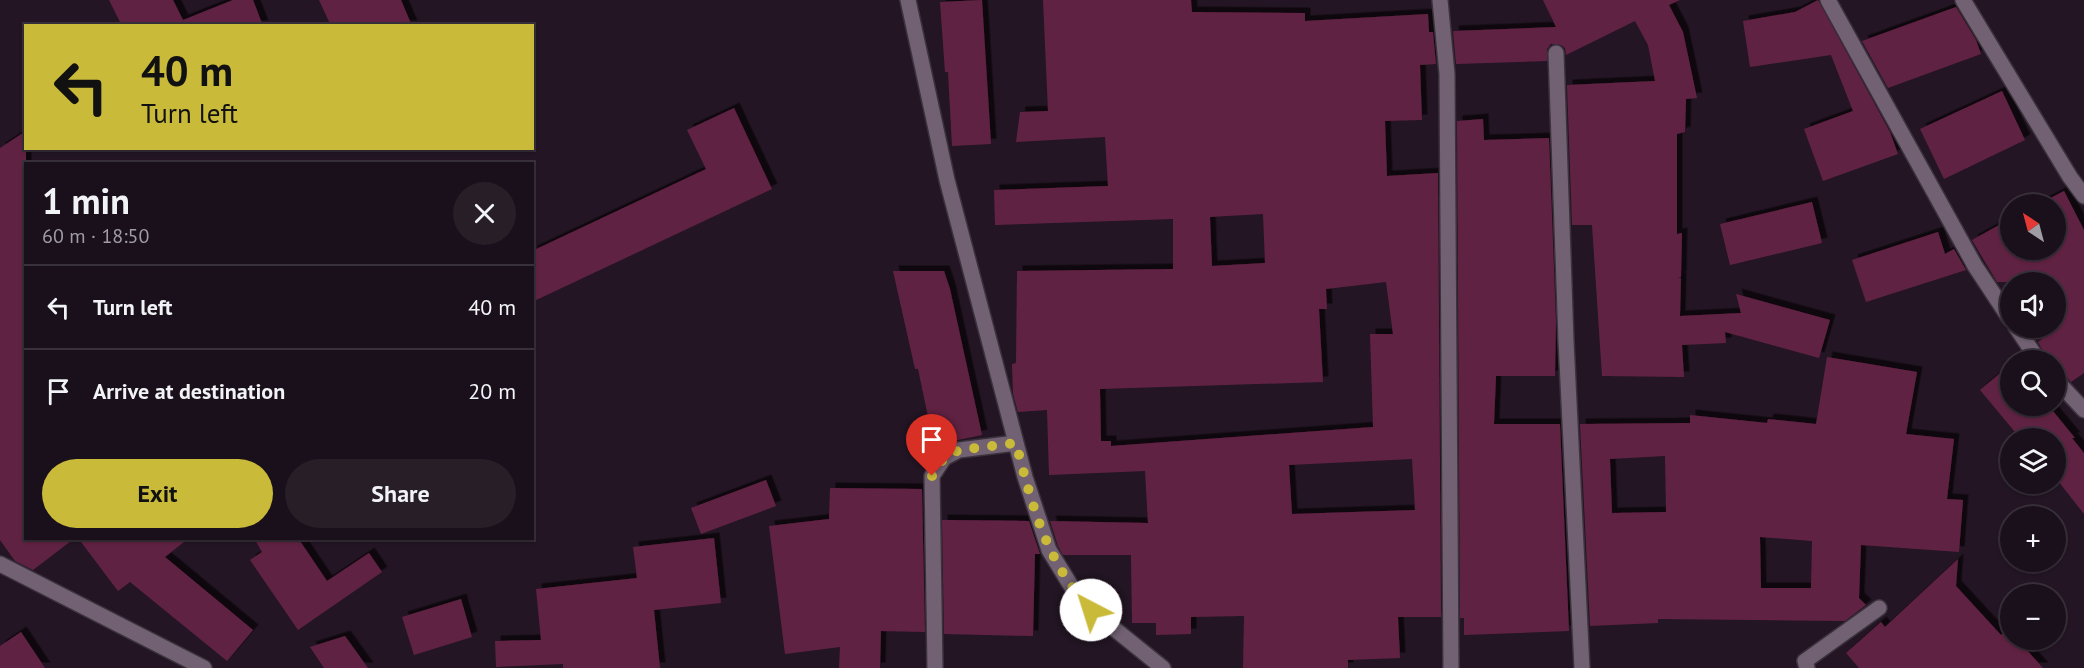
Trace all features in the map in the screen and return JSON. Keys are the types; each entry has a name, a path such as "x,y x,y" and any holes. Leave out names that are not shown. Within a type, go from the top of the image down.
{"street":[{"path":"908,0 947,180 1025,477 1049,550 1076,594 1091,610 1163,668"},
{"path":"1440,0 1447,74 1451,668"},
{"path":"1828,0 1975,266 2000,304"},
{"path":"1963,0 2070,177 2084,196"},
{"path":"1556,53 1566,341 1582,668"},
{"path":"2066,391 2084,410"},
{"path":"935,668 932,476 944,458 959,450 1016,443"},
{"path":"0,564 204,668"},
{"path":"1807,668 1806,661 1879,608"}],"building":[{"path":"109,0 173,0 183,20 233,0 253,0 262,24 121,24"},
{"path":"319,0 401,0 411,24 330,24"},
{"path":"982,0 991,144 952,146 948,72 945,72 940,2"},
{"path":"1043,0 1191,0 1192,12 1305,13 1305,21 1428,14 1429,32 1433,32 1436,64 1420,65 1422,120 1385,121 1387,176 1438,173 1441,617 1398,617 1400,658 1348,660 1348,668 1243,668 1244,616 1191,617 1191,634 1156,635 1156,623 1132,623 1131,555 1063,555 1050,521 1148,523 1145,471 1049,475 1047,410 1018,412 1013,394 1012,364 1016,363 1017,271 1173,269 1173,219 995,225 994,190 1108,186 1105,137 1016,142 1020,112 1048,111","holes":["1263,214 1265,263 1212,266 1210,217","1386,282 1393,334 1370,334 1373,427 1111,446 1111,441 1101,441 1100,389 1323,382 1319,309 1327,309 1326,289","1412,459 1415,510 1292,514 1289,465"]},
{"path":"1543,0 1680,0 1669,5 1683,32 1697,98 1686,99 1685,132 1677,134 1677,234 1682,233 1681,277 1678,277 1681,278 1680,316 1741,313 1736,294 1830,320 1819,358 1725,332 1726,343 1682,345 1684,377 1602,376 1592,225 1572,225 1567,85 1655,81 1648,45 1635,21 1566,55 1565,48 1561,45 1551,44 1547,49 1547,61 1456,64 1453,31 1556,27"},
{"path":"1818,0 1890,132 1898,154 1823,181 1804,129 1853,111 1831,55 1750,67 1743,21 1795,12"},
{"path":"1956,7 1976,40 1981,54 1888,88 1862,41"},
{"path":"2002,91 2025,140 1944,179 1920,129"},
{"path":"734,108 772,189 534,301 534,250 706,169 687,130"},
{"path":"1483,119 1484,140 1549,138 1556,322 1555,376 1496,376 1494,424 1560,424 1569,631 1464,635 1464,618 1460,618 1457,121"},
{"path":"24,132 26,162 24,162 24,540 72,540 33,570 15,561 0,540 0,148"},
{"path":"2066,195 2084,230 2084,373 2071,382 2066,376 2066,350 2042,350 2038,342 2043,338 2066,338 2066,272 2000,272 2000,282 1997,282 1972,240 2000,225 2000,260 2066,260"},
{"path":"1812,202 1822,243 1730,265 1720,224"},
{"path":"1938,232 1945,254 1954,249 1966,270 1866,302 1852,260"},
{"path":"893,271 944,271 982,435 934,445 918,369 915,369"},
{"path":"1827,357 1917,372 1906,434 1954,439 1947,499 1963,500 1959,552 1861,545 1859,598 1866,605 1845,621 1658,619 1658,623 1590,626 1580,424 1690,423 1690,415 1767,423 1768,419 1816,424","holes":["1665,456 1666,512 1612,513 1610,459","1760,537 1812,541 1811,588 1761,588"]},
{"path":"2000,373 2000,414 1980,390"},
{"path":"2002,416 2057,416 2075,438 2072,438 2084,453 2084,514 2066,491 2066,428 2012,428"},
{"path":"766,480 776,506 701,534 691,508"},
{"path":"830,488 922,489 925,632 881,631 880,668 839,668 840,647 785,654 769,526 829,519"},
{"path":"942,520 1029,521 1040,554 1035,554 1033,636 944,634"},
{"path":"714,538 721,603 654,610 660,668 563,668 563,664 496,667 495,641 541,640 536,589 637,578 633,547"},
{"path":"80,540 186,540 165,557 253,630 227,661 130,582 118,591"},
{"path":"255,540 299,540 327,581 369,553 382,572 298,630 250,560 262,552"},
{"path":"1958,559 1956,586 2000,634 2000,650 2027,650 2043,668 1859,668 1846,653 1881,622 1885,627"},
{"path":"461,599 472,637 414,655 402,617"},
{"path":"21,632 45,668 0,668 0,646"},
{"path":"345,636 368,668 324,668 310,647"}],"route":[{"path":"932,476 944,458 959,450 1016,443 1049,550 1076,594 1091,610"}]}
